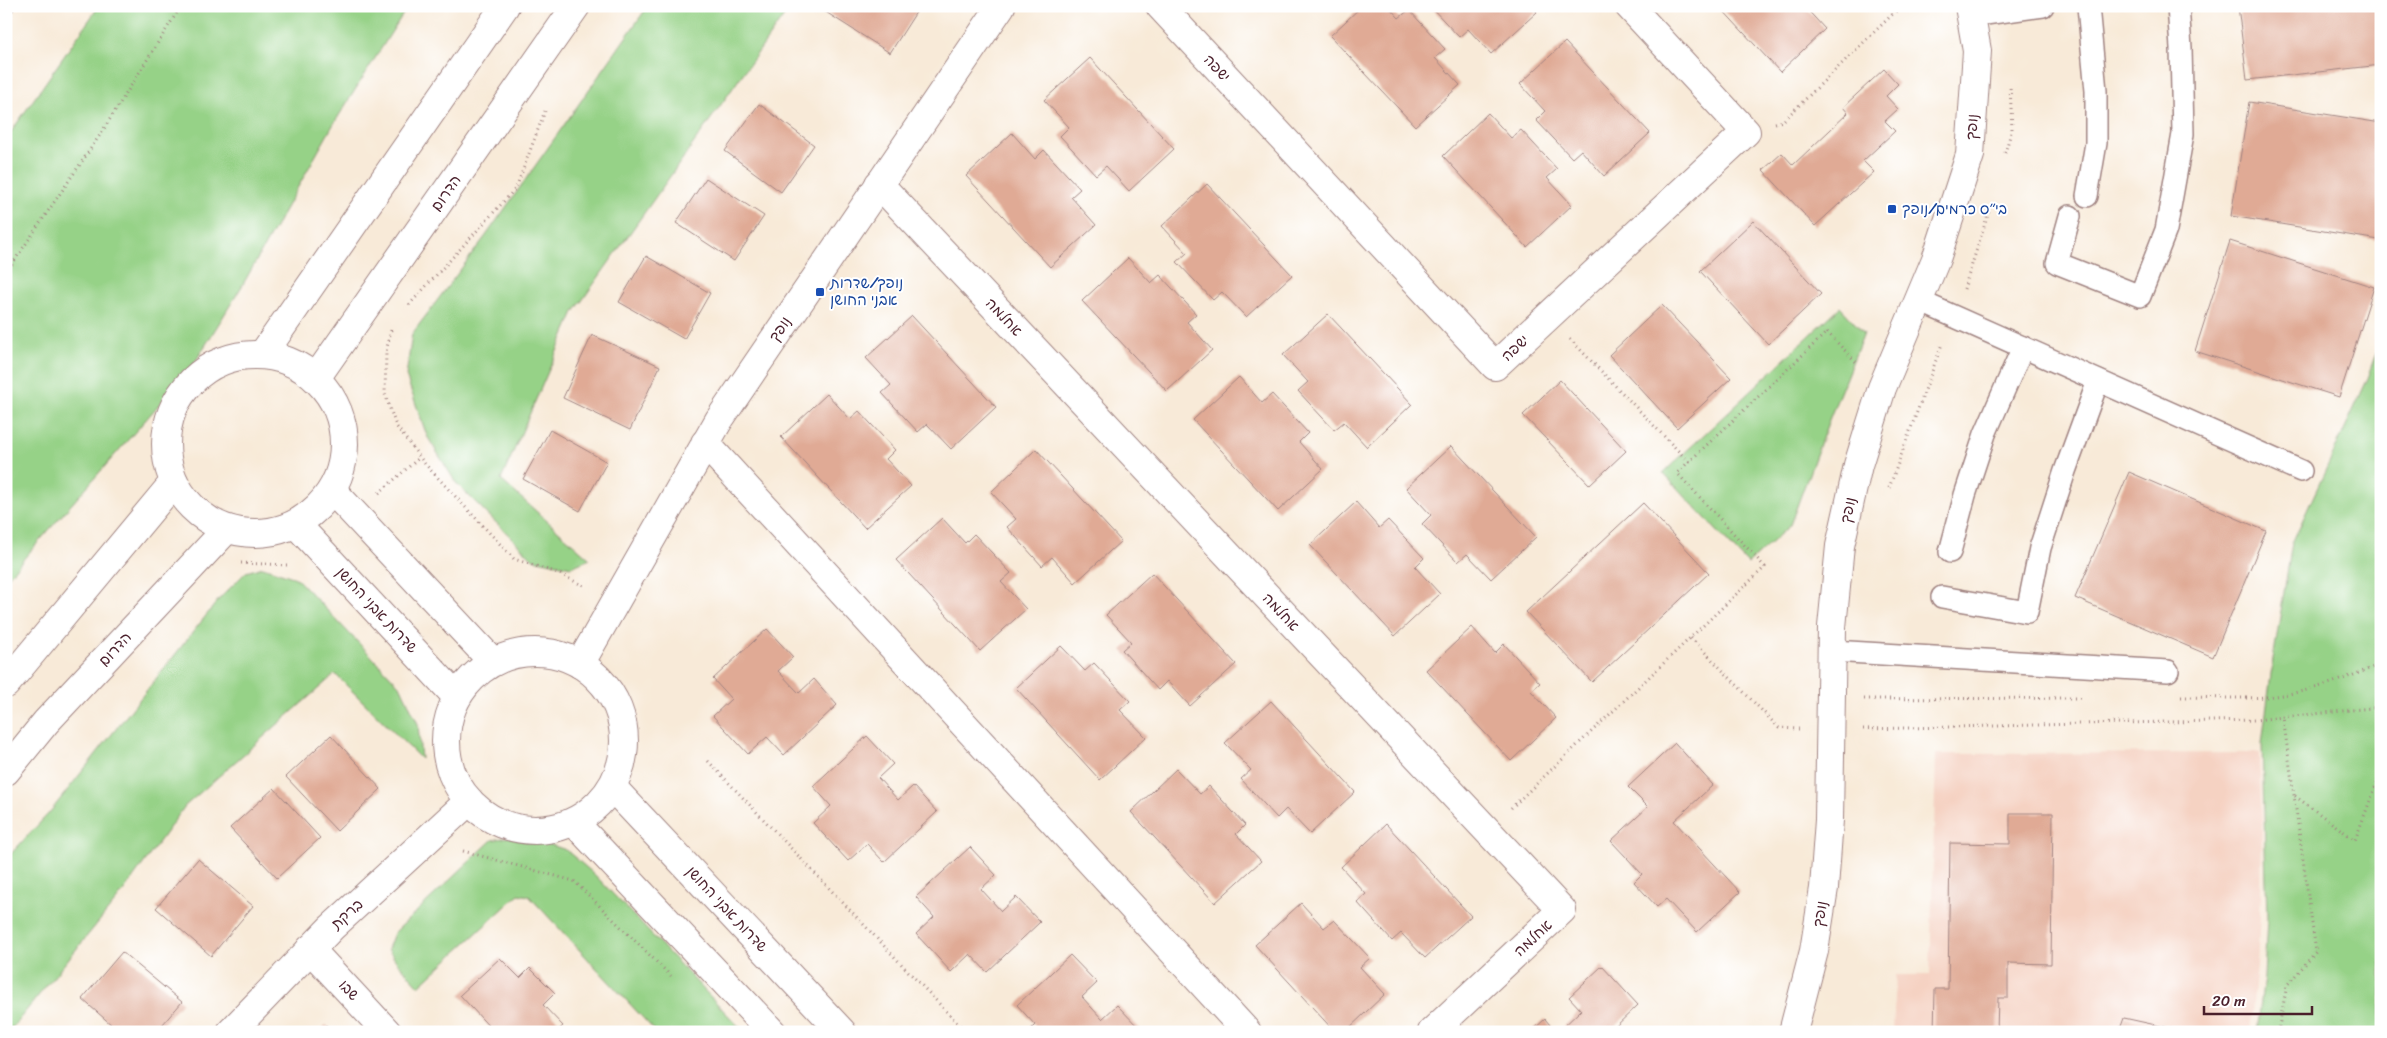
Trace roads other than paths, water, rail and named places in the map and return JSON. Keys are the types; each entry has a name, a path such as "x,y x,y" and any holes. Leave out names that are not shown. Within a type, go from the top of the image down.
{"street":[{"path":"263,354 505,6"},
{"name":"הדרום","path":"316,378 576,6"},
{"name":"נופך","path":"580,664 705,443 745,380 1001,6"},
{"name":"ישפה","path":"1160,6 1495,366 1746,132 1628,6"},
{"name":"נופך","path":"1793,1032 1814,951 1824,888 1829,820 1835,587 1846,514 1858,465 1882,388 1916,300 1936,258 1970,156 1977,51 1970,11"},
{"name":"אחלמה","path":"879,184 1562,910 1432,1032"},
{"path":"263,354 291,362 316,378 331,396 342,419 345,443 342,467 332,490 316,510 296,524 274,532 250,534 227,529 206,518 187,502 174,482 166,456 166,429 174,404 190,381 211,365 236,356 263,354"},
{"path":"705,443 1247,1032"},
{"path":"6,684 174,482"},
{"path":"332,490 494,662"},
{"name":"שדרות אבני החושן","path":"296,524 457,696"},
{"name":"הדרום","path":"6,771 46,722 227,529"},
{"path":"538,652 560,655 580,664 602,682 617,706 624,733 622,761 612,787 596,807 574,822 547,830 518,829 491,819 469,801 454,778 446,750 447,723 457,696 473,676 494,662 515,654 538,652"},
{"name":"שדרות אבני החושן","path":"612,787 842,1032"},
{"name":"ברקת","path":"231,1032 310,949 469,801"},
{"path":"574,822 772,1032"},
{"name":"שבו","path":"310,949 387,1032"}],"lane":[{"path":"1970,11 2043,6"},
{"path":"2087,196 2096,143 2096,99 2088,6"},
{"path":"2070,216 2057,263 2140,296 2166,230 2183,134 2182,48 2178,6"},
{"path":"1916,300 2301,471"},
{"path":"1950,552 1965,495 1985,434 2023,348"},
{"path":"1942,596 2027,612 2040,548 2065,471 2098,381"},
{"path":"1832,651 2168,670"}],"railway":[{"path":"6,16 13,6"}],"place":[{"name":"בי״ס כרמים/נופך","path":"1892,209"},
{"name":"נופך/שדרות אבני החושן","path":"820,292"}]}
